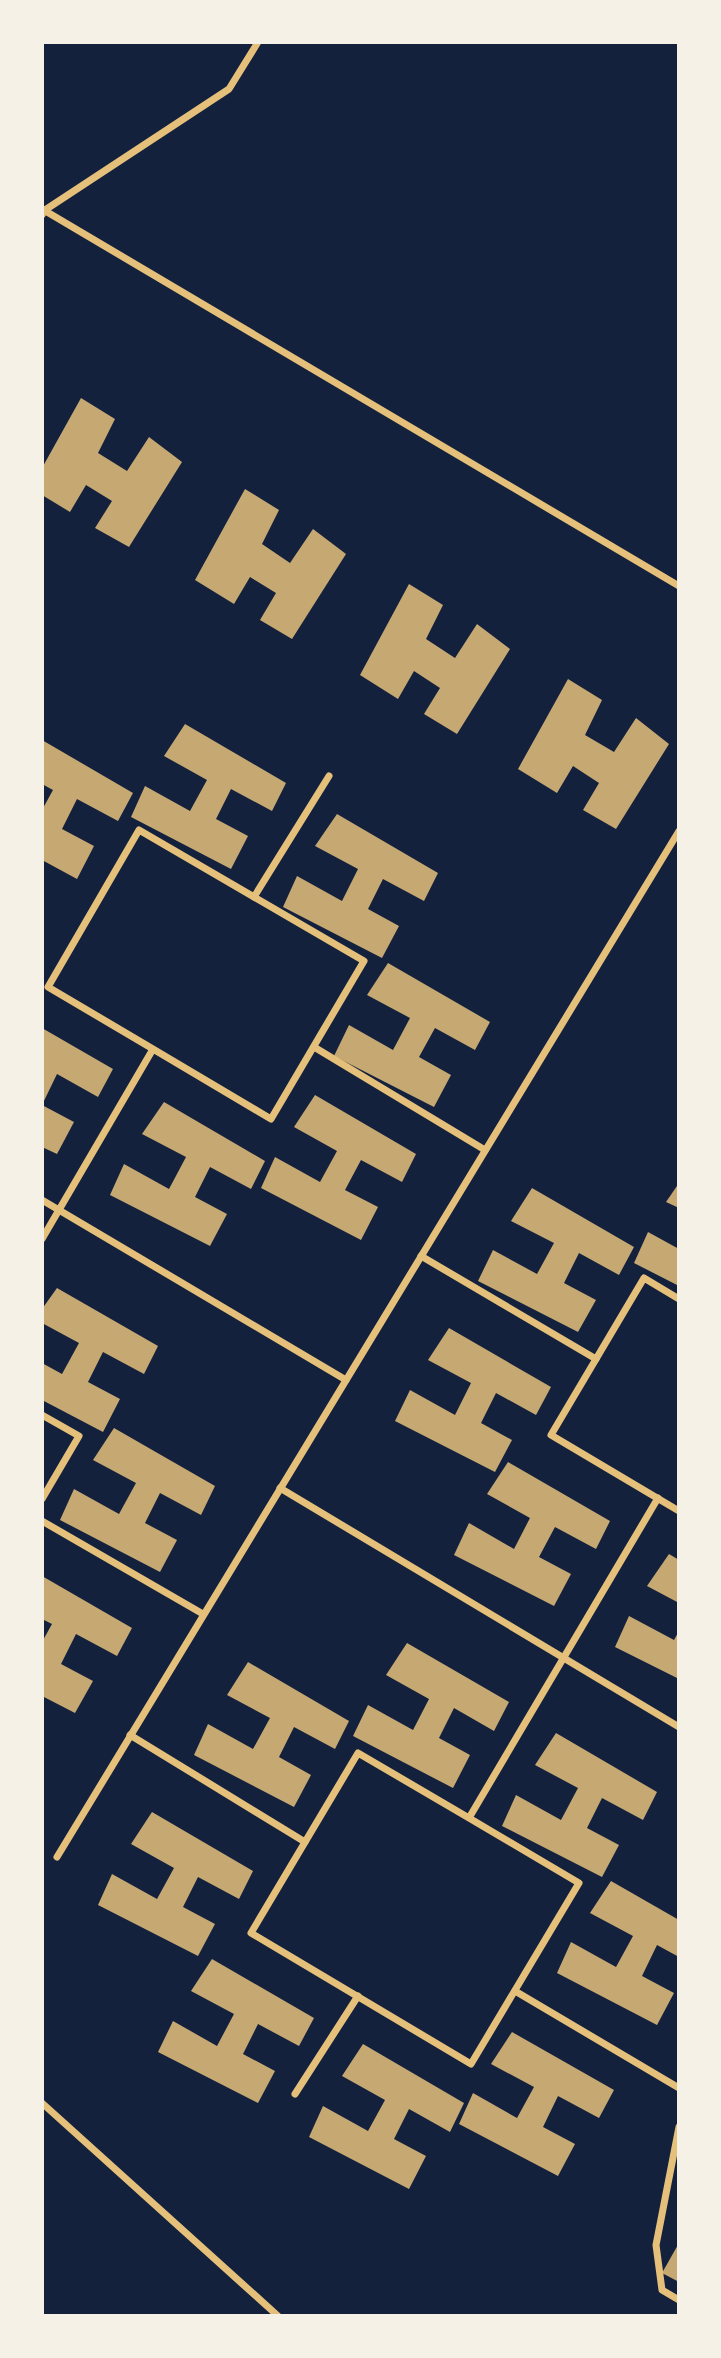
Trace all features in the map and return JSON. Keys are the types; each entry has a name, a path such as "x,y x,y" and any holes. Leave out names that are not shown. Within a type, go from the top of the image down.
{"street":[{"path":"258,42 229,89 43,211 679,586"},
{"path":"254,897 329,776"},
{"path":"139,830 254,897 364,961 271,1119 48,987 139,830"},
{"path":"57,1857 679,831"},
{"path":"314,1046 485,1150"},
{"path":"42,1239 152,1049"},
{"path":"42,1200 346,1380"},
{"path":"421,1256 596,1359"},
{"path":"679,1299 644,1278 551,1435 679,1511"},
{"path":"42,1415 79,1436 42,1499"},
{"path":"280,1488 679,1727"},
{"path":"469,1818 658,1498"},
{"path":"42,1521 203,1614"},
{"path":"130,1735 305,1842"},
{"path":"358,1753 579,1883 471,2064 251,1933 305,1842 358,1753"},
{"path":"515,1991 679,2088"},
{"path":"295,2094 358,1996"},
{"path":"42,2104 278,2316"},
{"path":"679,2127 656,2245 662,2290 679,2300"}],"building":[{"path":"81,398 115,419 98,453 127,471 149,437 182,462 129,547 95,528 112,501 86,485 70,512 42,495 42,468"},
{"path":"245,489 279,510 262,544 290,563 313,529 346,554 292,639 260,620 276,593 250,577 234,604 195,580"},
{"path":"409,584 443,605 426,639 455,658 477,624 510,649 457,734 424,714 440,688 414,671 398,699 360,675"},
{"path":"568,679 602,700 585,735 614,752 636,718 669,744 616,829 583,810 599,783 573,766 557,793 518,769"},
{"path":"185,724 286,783 272,811 231,789 216,819 248,836 231,869 131,817 145,786 190,811 207,780 164,756"},
{"path":"42,740 133,793 118,821 77,799 62,829 94,846 77,879 42,860 42,810 53,790 42,784"},
{"path":"337,814 438,873 424,901 383,879 368,909 399,926 382,958 283,907 297,876 342,901 358,869 315,846"},
{"path":"388,963 490,1022 475,1050 435,1028 419,1057 451,1075 434,1107 334,1056 349,1025 393,1050 410,1018 367,995"},
{"path":"42,1028 113,1069 98,1097 57,1074 42,1105"},
{"path":"315,1095 416,1154 402,1182 361,1160 345,1190 378,1207 361,1240 261,1188 275,1157 320,1182 337,1151 294,1127"},
{"path":"164,1102 265,1161 251,1189 210,1167 195,1197 227,1214 210,1246 110,1195 124,1164 169,1189 186,1157 142,1134"},
{"path":"42,1105 74,1122 57,1154 42,1147"},
{"path":"679,1183 679,1208 666,1202"},
{"path":"532,1188 634,1247 619,1275 579,1253 564,1283 596,1300 578,1332 478,1281 493,1250 537,1274 554,1243 511,1221"},
{"path":"648,1232 679,1249 679,1286 634,1263"},
{"path":"57,1288 158,1346 144,1374 103,1352 88,1382 120,1399 103,1432 42,1400 42,1363 62,1374 79,1343 42,1323 42,1309"},
{"path":"449,1328 551,1387 536,1415 496,1393 481,1423 512,1440 495,1472 395,1421 410,1390 455,1415 471,1383 428,1360"},
{"path":"114,1428 215,1486 201,1515 160,1493 145,1523 177,1540 160,1572 60,1520 74,1489 119,1514 136,1483 93,1460"},
{"path":"508,1462 610,1521 596,1549 555,1527 539,1557 571,1574 554,1606 454,1555 469,1523 514,1549 530,1518 487,1494"},
{"path":"669,1554 679,1560 679,1603 647,1586"},
{"path":"42,1576 132,1628 117,1656 76,1634 61,1664 93,1681 75,1713 42,1696 42,1642 52,1624 42,1619"},
{"path":"629,1616 674,1640 679,1631 679,1679 615,1647"},
{"path":"407,1643 509,1702 494,1731 454,1708 439,1738 470,1755 453,1788 353,1736 368,1705 413,1730 429,1699 386,1675"},
{"path":"248,1662 349,1721 335,1749 294,1727 279,1757 311,1775 294,1807 194,1755 208,1724 253,1749 270,1718 227,1695"},
{"path":"556,1733 657,1792 643,1820 602,1798 587,1828 619,1845 602,1877 502,1826 516,1795 561,1820 578,1788 535,1765"},
{"path":"152,1812 253,1871 239,1899 198,1877 183,1907 215,1924 198,1956 98,1905 112,1874 157,1899 174,1868 131,1844"},
{"path":"611,1881 679,1920 679,1957 657,1945 642,1976 674,1993 657,2025 557,1973 571,1942 616,1967 633,1936 590,1913"},
{"path":"212,1959 314,2018 299,2046 258,2024 243,2054 275,2071 258,2103 158,2052 173,2021 217,2046 234,2014 191,1991"},
{"path":"512,2032 614,2090 599,2118 558,2096 543,2127 575,2144 558,2176 459,2124 473,2093 517,2118 534,2087 491,2064"},
{"path":"363,2044 464,2103 450,2132 409,2109 394,2139 426,2156 409,2189 309,2137 323,2106 368,2131 385,2100 342,2076"},
{"path":"679,2243 679,2282 662,2273"}]}
